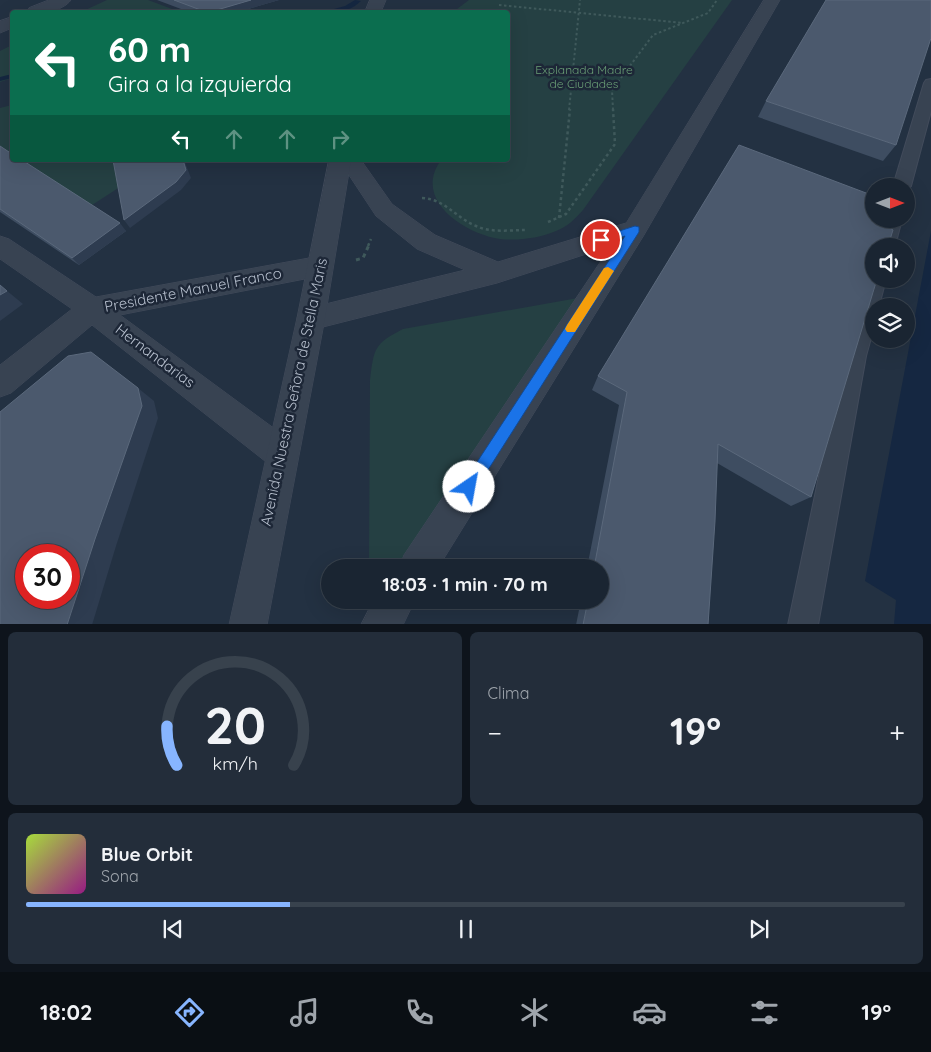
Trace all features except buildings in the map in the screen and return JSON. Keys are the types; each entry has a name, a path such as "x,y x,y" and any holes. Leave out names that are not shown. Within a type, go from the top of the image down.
{"street":[{"path":"40,10 63,0"},
{"path":"423,559 635,229 772,0"},
{"name":"Avenida Nuestra Señora de Stella Maris","path":"248,624 311,318 340,162"},
{"path":"351,162 384,210 426,242 497,273"},
{"path":"311,318 497,273 635,229"},
{"name":"Hernandarias","path":"0,246 92,309 282,454"},
{"name":"Presidente Manuel Franco","path":"0,383 92,309 320,266"},
{"path":"380,624 390,609"}],"lane":[{"path":"904,178 931,83"},
{"path":"803,624 855,356 874,288"}],"path":[{"path":"559,224 580,0"},
{"path":"542,226 566,214 615,144 612,90 653,35 708,13 717,0"},
{"path":"499,5 683,23"},
{"path":"320,266 363,258 384,210 414,199 429,197 450,208 460,218 483,229 529,230"}],"green space":[{"path":"107,0 148,0 175,10 85,10"},
{"name":"Explanada Madre de Ciudades","path":"469,0 732,0 574,220 556,231 536,237 514,240 486,236 458,222 447,213 438,201 433,189 434,175 440,162 510,162 510,10 456,10"},
{"path":"10,46 10,79 0,82 0,51"},
{"path":"10,106 10,156 0,149 0,108"},
{"path":"20,162 121,162 126,183 89,207"},
{"path":"578,298 414,559 369,559 370,380 377,348 386,339 403,329"}],"water":[{"path":"931,231 931,624 894,624 896,600 865,581 909,348 915,348 915,316"}],"waterway":[{"path":"336,10 347,8 358,1"},
{"path":"0,79 10,76"}],"slow traffic":[{"path":"571,329 608,271"}],"route":[{"path":"469,487 635,229 601,240"}]}
